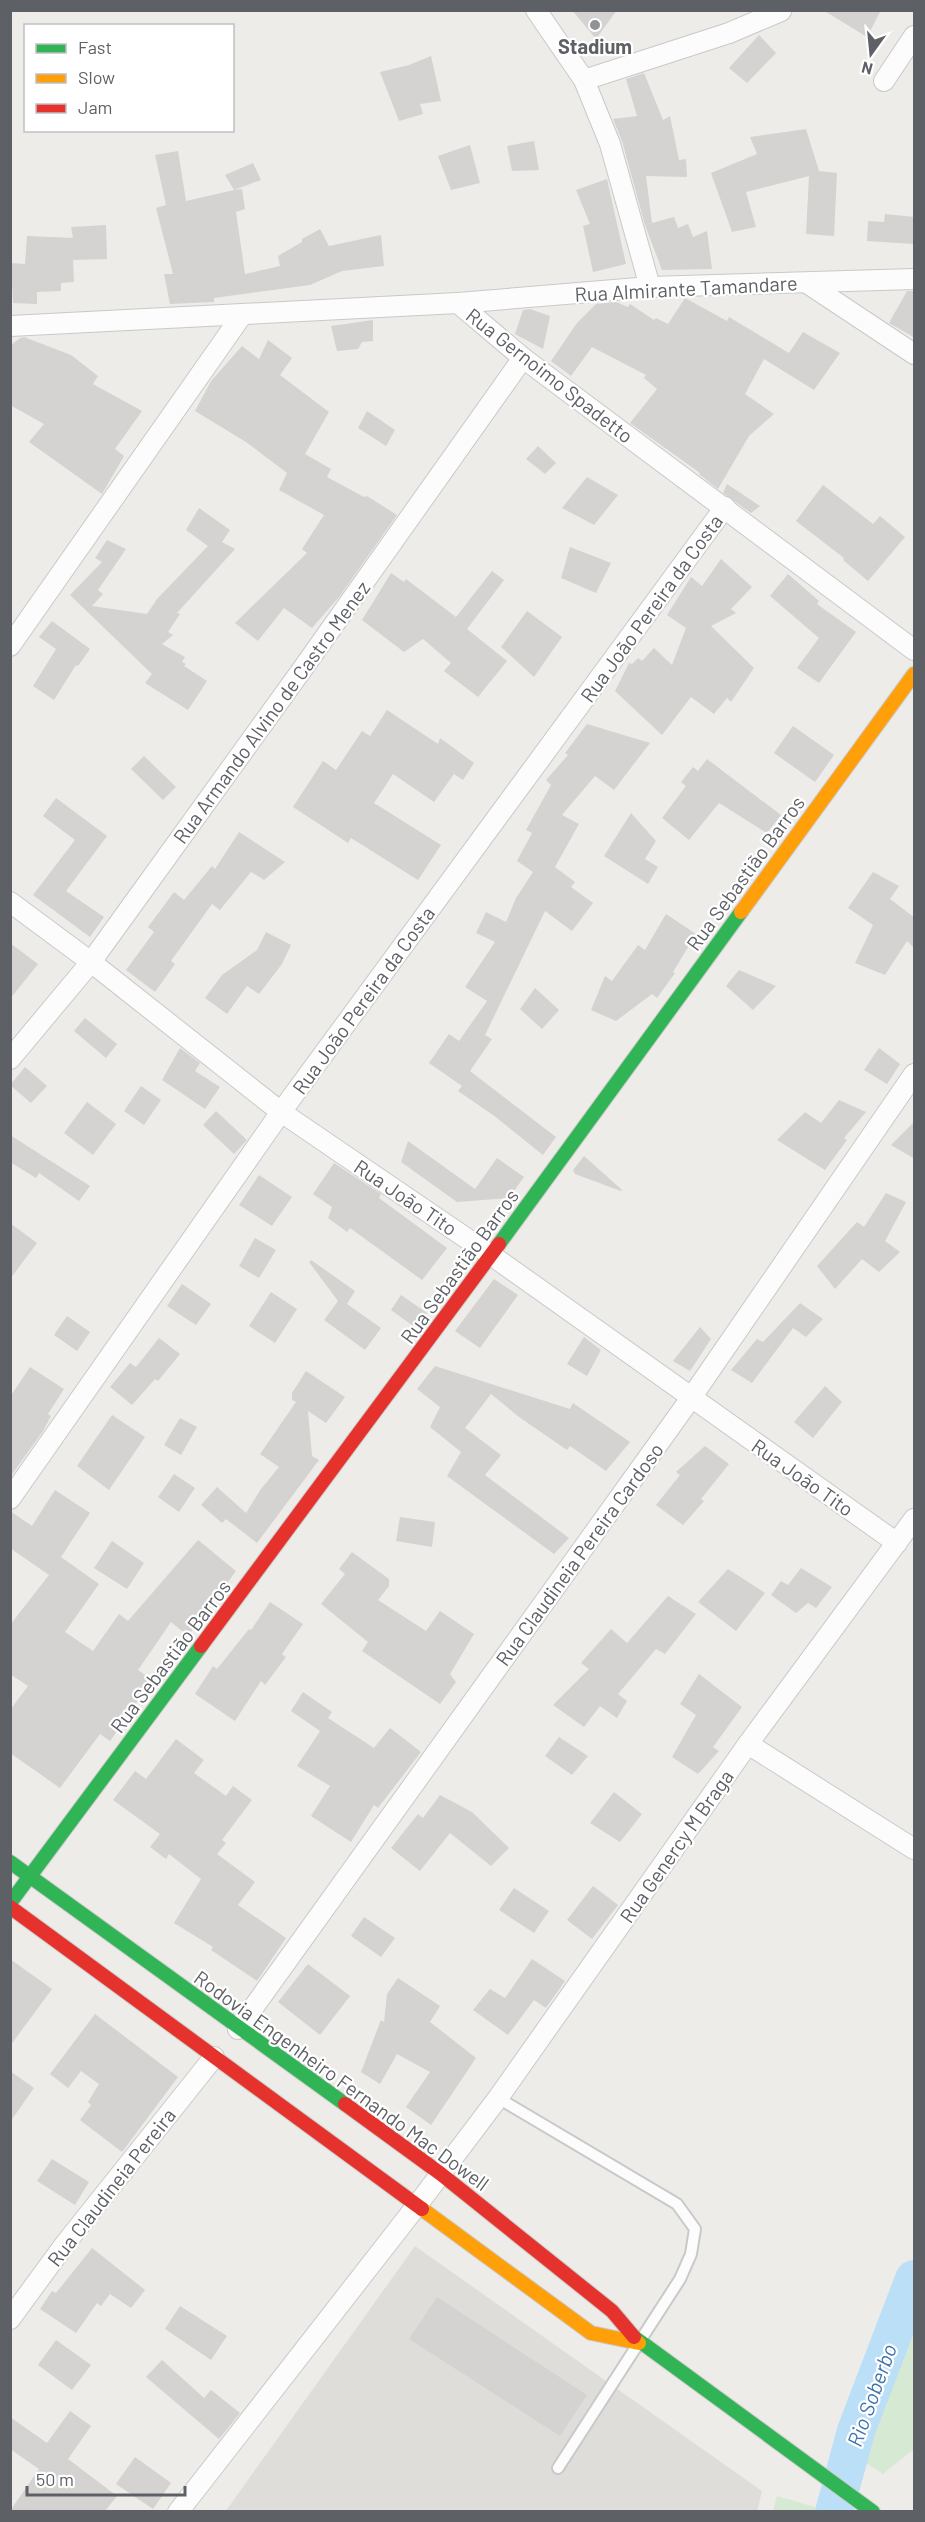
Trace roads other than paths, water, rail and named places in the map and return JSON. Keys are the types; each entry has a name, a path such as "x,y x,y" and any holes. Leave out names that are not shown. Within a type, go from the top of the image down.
{"main road":[{"name":"Rua Sebastião Barros","path":"10,1905 491,1255 915,674"},
{"name":"Rodovia Engenheiro Fernando Mac Dowell","path":"10,1862 441,2174 612,2311 639,2343 871,2510"},
{"name":"Rodovia Engenheiro Fernando Mac Dowell","path":"10,1905 591,2333 639,2343"}],"street":[{"path":"536,10 584,80 610,144 650,287"},
{"path":"584,80 692,46 781,11"},
{"path":"884,81 915,36"},
{"name":"Rua Almirante Tamandare","path":"458,303 650,287 915,279"},
{"path":"807,283 915,354"},
{"name":"Rua Gernoimo Spadetto","path":"10,326 458,303 523,358 915,650"},
{"path":"10,646 242,315"},
{"name":"Rua Armando Alvino de Castro Menez","path":"10,1059 91,962 523,358"},
{"name":"Rua João Pereira da Costa","path":"10,1499 281,1112 725,507"},
{"name":"Rua João Tito","path":"10,903 91,962 281,1112 491,1255 897,1543"},
{"name":"Rua Claudineia Pereira Cardoso","path":"238,2029 691,1398 915,1074"},
{"name":"Rua Genercy M Braga","path":"178,2511 498,2098 748,1744 915,1519"},
{"path":"748,1744 915,1849"},
{"name":"Rua Claudineia Pereira","path":"10,2319 65,2244 214,2057"}],"lane":[{"path":"498,2098 677,2204 694,2229 691,2254 680,2279 558,2468"}],"waterway":[{"name":"Rio Soberbo","path":"834,2512 856,2431 914,2279"}],"place":[{"name":"Stadium","path":"595,25"}]}
